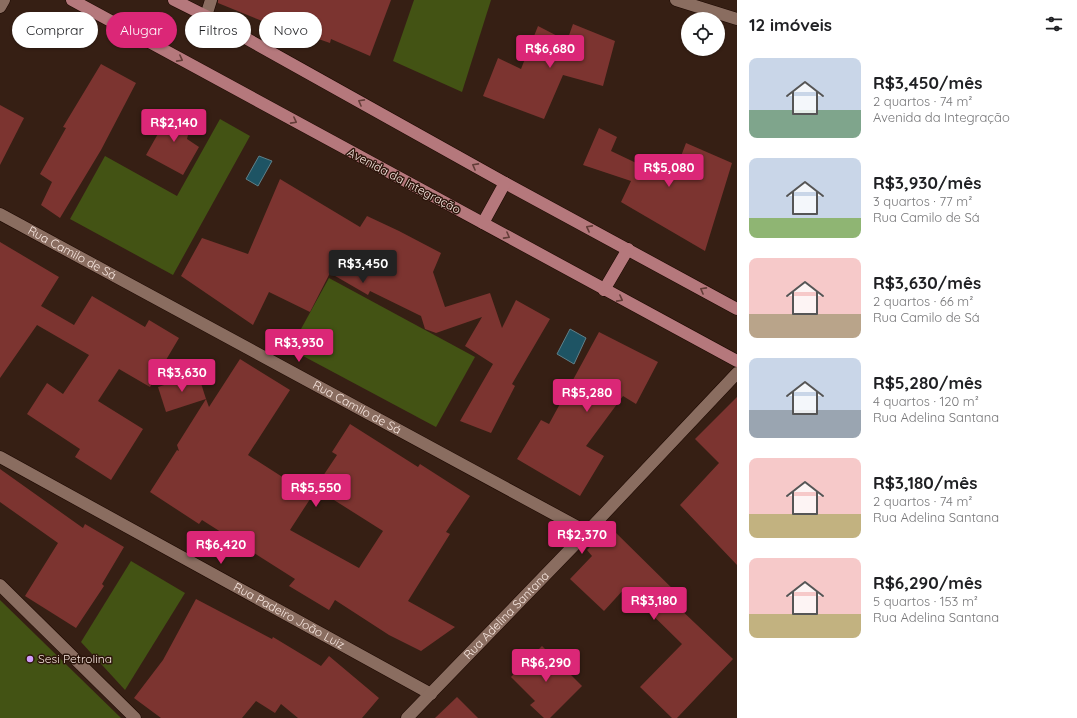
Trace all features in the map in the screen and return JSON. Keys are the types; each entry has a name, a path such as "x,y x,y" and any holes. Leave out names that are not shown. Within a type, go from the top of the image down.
{"main road":[{"name":"Avenida da Integração","path":"72,0 737,361"},
{"path":"174,0 198,12"},
{"path":"251,41 505,183 737,309"},
{"path":"483,223 505,183"},
{"path":"604,290 628,249"}],"street":[{"path":"0,7 4,0"},
{"path":"207,12 211,0"},
{"path":"676,0 737,19"},
{"name":"Rua Camilo de Sá","path":"0,214 587,532"},
{"name":"Rua Adelina Santana","path":"407,718 587,532 737,373"},
{"name":"Rua Padeiro João Luiz","path":"0,458 431,694"},
{"path":"0,584 135,718"}],"green space":[{"path":"414,0 491,0 462,92 393,61"},
{"path":"220,119 250,136 173,275 70,219 105,156 177,196"},
{"path":"329,278 475,357 436,427 290,349"},
{"path":"131,561 185,593 125,690 81,642"},
{"name":"Sesi Petrolina","path":"0,600 121,718 0,718"}],"water":[{"path":"259,156 272,161 258,186 246,179"},
{"path":"570,329 586,338 574,364 557,354"}],"building":[{"path":"218,0 391,0 370,56 331,39 330,43 322,40 322,12 259,12 259,20 251,16 251,12 240,12 218,3"},
{"path":"573,24 615,41 603,86 563,75 544,119 483,96 498,58 521,69 538,26 567,41"},
{"path":"101,64 136,83 101,150 60,218 41,205 52,182 40,174 66,128 63,127"},
{"path":"0,105 24,118 0,165"},
{"path":"172,109 192,119 187,139 199,147 183,175 146,155"},
{"path":"599,128 617,137 611,151 672,180 686,143 732,163 705,251 621,202 631,181 583,165"},
{"path":"280,179 360,227 367,216 441,253 433,272 445,307 490,293 502,328 516,300 550,319 512,384 515,386 491,433 460,421 493,364 465,346 482,317 436,333 425,329 421,316 370,291 368,295 330,273 310,312 269,292 253,325 181,276 202,238 248,254"},
{"path":"0,242 59,277 41,306 74,325 92,296 145,327 149,320 179,338 150,387 119,369 98,401 143,429 111,480 75,457 80,449 27,414 47,383 63,394 89,355 37,325 0,378"},
{"path":"599,332 658,362 636,404 623,396 586,446 604,456 580,496 517,459 541,420 549,424"},
{"path":"240,359 290,390 248,455 312,496 290,530 359,568 383,531 315,488 337,455 332,452 350,424 418,467 420,464 470,496 446,532 450,534 408,601 455,627 421,651 389,635 335,600 329,610 289,586 295,579 202,520 199,524 150,492 177,450 179,451 177,445 206,399 209,407"},
{"path":"198,374 206,399 166,412 158,387"},
{"path":"737,397 737,565 680,505 719,463 695,439"},
{"path":"0,469 83,528 85,524 124,547 102,584 104,586 76,628 25,596 58,543 0,502"},
{"path":"610,527 685,601 678,607 733,659 677,718 672,718 640,687 682,644 625,588 604,611 570,579 592,556 587,550"},
{"path":"196,599 272,639 273,637 321,666 329,656 379,698 362,718 298,718 281,704 275,713 256,701 242,718 161,718 134,698 163,660"},
{"path":"542,646 582,686 550,718 544,718 530,705 535,701 511,677"},
{"path":"457,697 478,718 435,718"}],"place":[{"name":"Sesi Petrolina","path":"30,659"}]}
